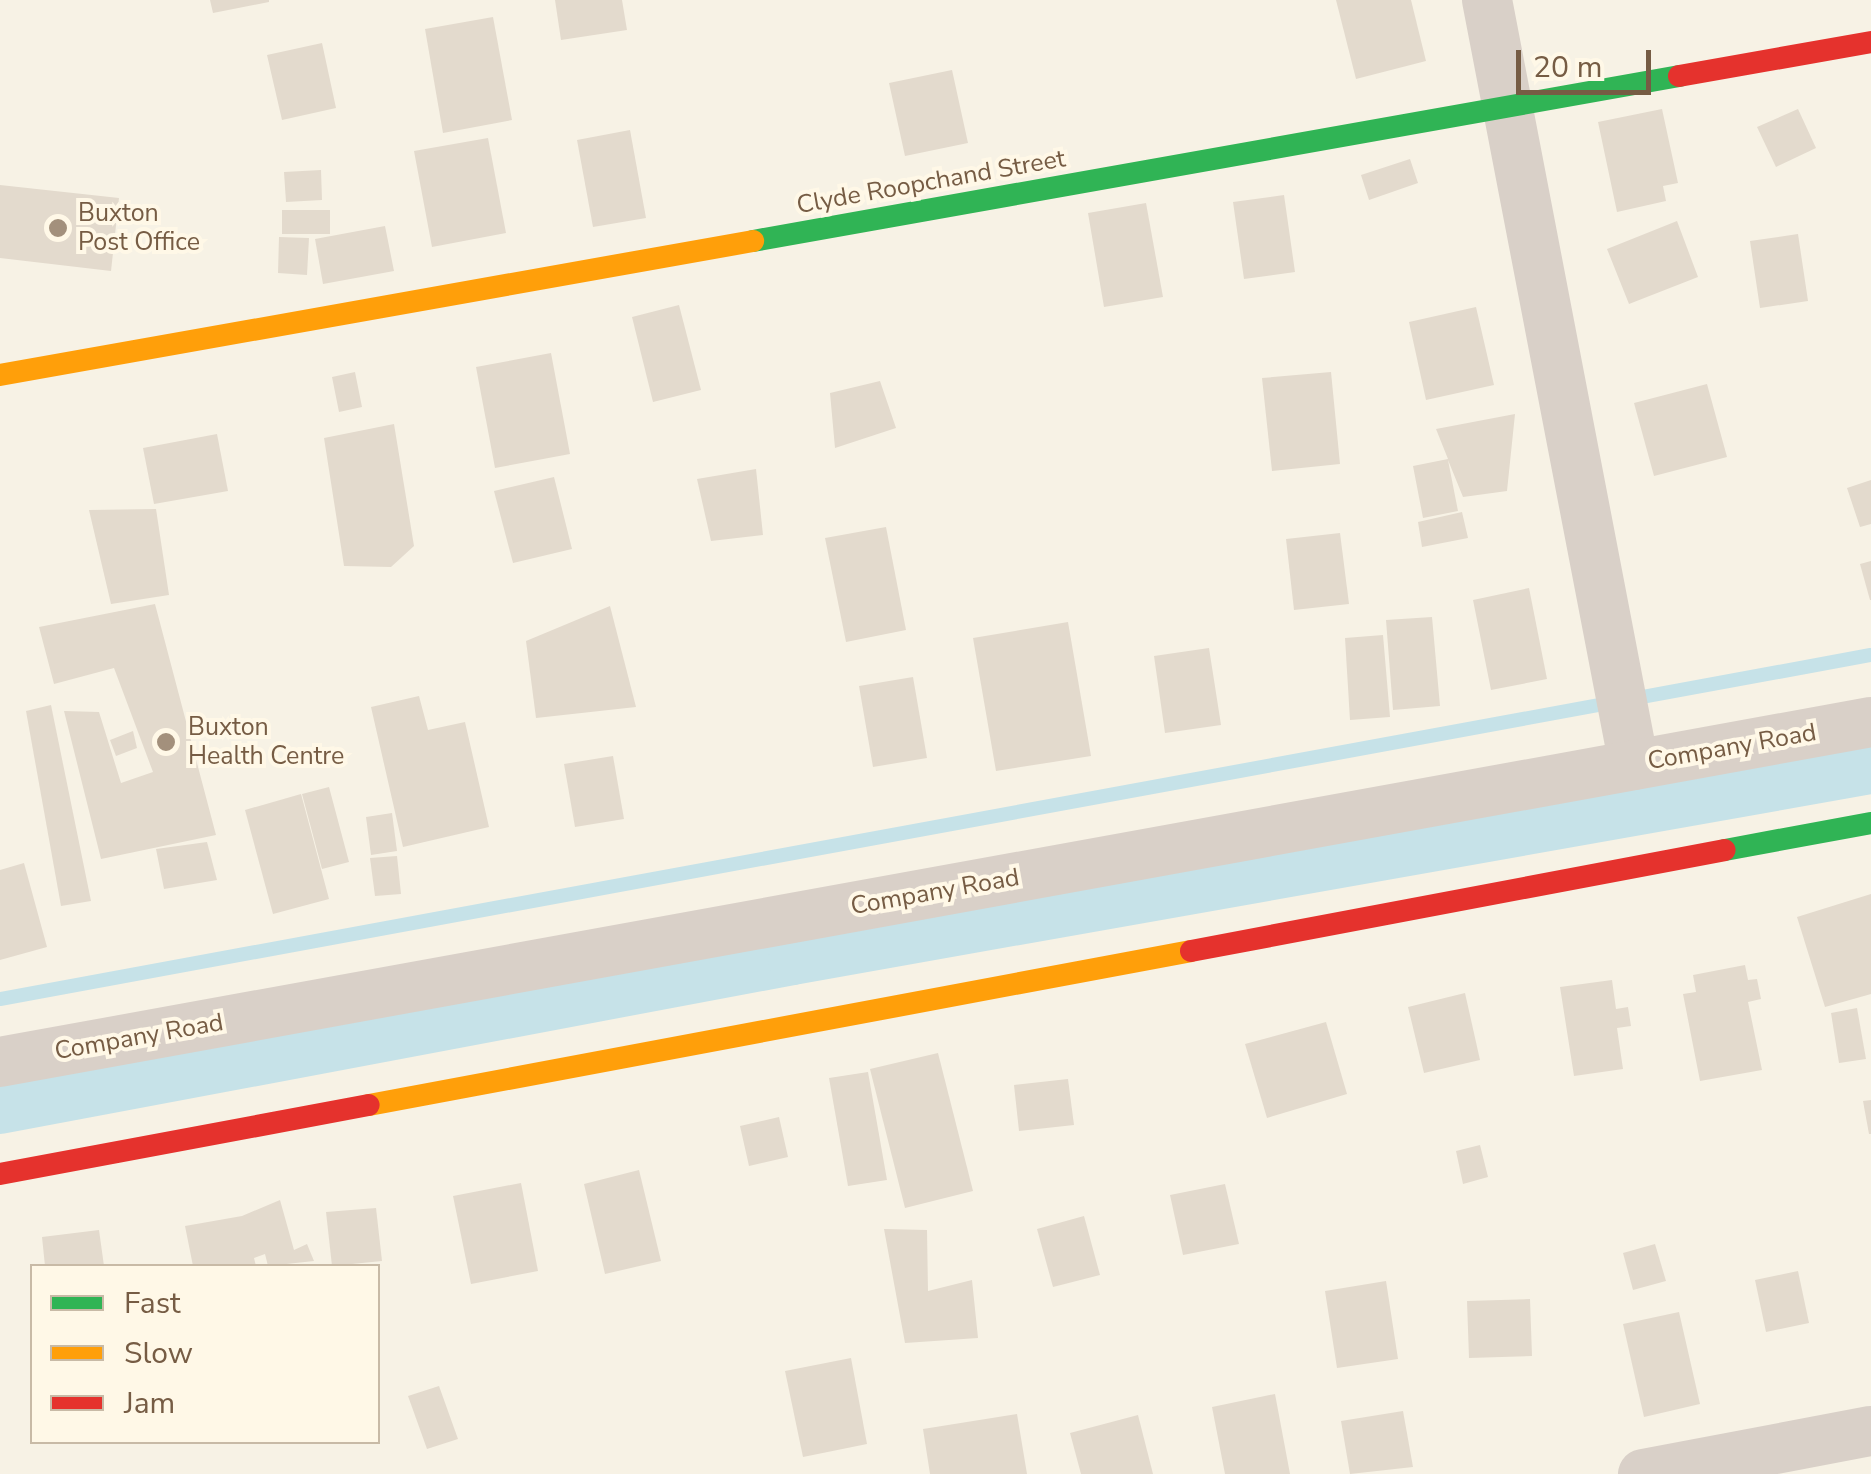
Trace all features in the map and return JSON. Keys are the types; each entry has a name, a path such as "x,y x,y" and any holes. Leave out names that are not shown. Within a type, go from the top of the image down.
{"street":[{"path":"1487,0 1634,765"},
{"name":"Clyde Roopchand Street","path":"0,375 1871,42"},
{"name":"Company Road","path":"0,1062 1871,722"},
{"path":"0,1174 1871,823"},
{"path":"1643,1474 1871,1431"}],"building":[{"path":"210,0 269,0 269,2 213,13"},
{"path":"555,0 622,0 627,30 561,40"},
{"path":"1336,0 1411,0 1426,61 1356,79"},
{"path":"493,17 512,120 443,133 425,29"},
{"path":"322,43 336,108 282,120 267,55"},
{"path":"952,70 968,143 905,156 889,83"},
{"path":"1662,109 1678,183 1663,186 1666,201 1617,212 1598,122"},
{"path":"1798,109 1816,148 1776,167 1757,127"},
{"path":"630,130 646,218 593,227 577,140"},
{"path":"488,138 506,233 432,247 414,151"},
{"path":"1410,159 1418,183 1369,200 1361,175"},
{"path":"321,170 322,200 286,202 284,172"},
{"name":"Buxton Post Office","path":"0,185 119,198 111,271 0,258"},
{"path":"1284,195 1295,272 1244,279 1233,202"},
{"path":"1146,203 1163,297 1104,307 1088,213"},
{"path":"282,210 330,210 330,234 282,234"},
{"path":"1677,221 1698,277 1629,304 1607,249"},
{"path":"385,226 394,271 323,284 315,239"},
{"path":"1798,234 1808,301 1760,308 1750,241"},
{"path":"279,237 309,238 307,275 278,273"},
{"path":"679,305 701,390 653,402 632,317"},
{"path":"1476,307 1494,385 1426,400 1409,322"},
{"path":"551,353 570,454 495,468 476,367"},
{"path":"355,372 362,407 339,412 332,377"},
{"path":"1331,372 1340,464 1272,471 1262,378"},
{"path":"880,381 896,428 835,448 830,393"},
{"path":"1707,384 1727,457 1654,476 1634,403"},
{"path":"1515,414 1507,491 1463,497 1448,460 1458,511 1423,518 1413,466 1448,459 1436,429"},
{"path":"394,424 414,546 391,567 344,566 324,438"},
{"path":"217,434 228,491 154,504 143,448"},
{"path":"756,469 763,535 711,541 697,479"},
{"path":"554,477 572,549 513,563 494,491"},
{"path":"1871,480 1871,524 1860,527 1847,488"},
{"path":"156,509 169,595 111,604 89,510"},
{"path":"1462,512 1468,538 1422,547 1418,522"},
{"path":"886,527 906,630 846,642 825,538"},
{"path":"1340,533 1349,604 1294,610 1286,539"},
{"path":"1871,561 1871,600 1870,600 1860,564"},
{"path":"1529,588 1547,679 1491,690 1473,600"},
{"name":"Buxton Health Centre","path":"155,604 216,835 101,859 64,711 99,712 121,783 153,772 114,668 54,684 39,627"},
{"path":"610,606 636,707 536,718 526,641"},
{"path":"1432,617 1440,706 1393,710 1386,620"},
{"path":"1068,622 1091,756 996,771 973,638"},
{"path":"1383,635 1390,717 1350,720 1345,638"},
{"path":"1209,648 1221,725 1165,733 1154,656"},
{"path":"913,677 927,758 873,767 859,686"},
{"path":"419,696 428,730 465,722 489,827 403,847 371,707"},
{"path":"51,705 91,901 61,906 26,711"},
{"path":"133,731 137,748 116,756 110,740"},
{"path":"613,756 624,819 575,827 564,764"},
{"path":"329,787 349,862 322,869 302,794"},
{"path":"301,794 329,899 273,914 245,810"},
{"path":"392,813 397,851 371,855 366,817"},
{"path":"207,842 217,880 164,889 156,849"},
{"path":"397,856 401,894 375,896 370,858"},
{"path":"24,863 47,947 0,960 0,870"},
{"path":"1871,894 1871,994 1825,1007 1797,917"},
{"path":"1745,965 1748,980 1757,979 1761,999 1748,1002 1762,1070 1700,1081 1683,994 1696,992 1693,975"},
{"path":"1612,980 1616,1009 1628,1007 1631,1026 1617,1028 1623,1069 1574,1076 1560,987"},
{"path":"1465,993 1480,1060 1424,1073 1408,1007"},
{"path":"1857,1008 1866,1059 1839,1063 1831,1013"},
{"path":"1326,1022 1347,1094 1267,1118 1245,1044"},
{"path":"938,1053 973,1191 905,1208 870,1069"},
{"path":"868,1072 887,1180 848,1186 829,1078"},
{"path":"1068,1079 1074,1125 1019,1131 1014,1085"},
{"path":"1871,1100 1871,1134 1869,1134 1863,1101"},
{"path":"779,1117 788,1157 749,1166 740,1126"},
{"path":"1480,1145 1488,1177 1463,1184 1456,1151"},
{"path":"639,1170 661,1261 605,1274 584,1184"},
{"path":"521,1183 538,1271 471,1284 453,1196"},
{"path":"1225,1184 1239,1244 1183,1255 1170,1195"},
{"path":"280,1200 294,1250 307,1244 314,1261 268,1264 265,1254 254,1258 256,1264 193,1264 185,1226 242,1216"},
{"path":"376,1208 382,1261 332,1264 326,1212"},
{"path":"1084,1216 1100,1275 1053,1287 1037,1229"},
{"path":"884,1229 927,1230 928,1291 972,1280 978,1338 905,1343"},
{"path":"99,1230 104,1264 45,1264 42,1237"},
{"path":"1655,1244 1666,1281 1633,1290 1623,1253"},
{"path":"1798,1271 1809,1323 1766,1332 1755,1280"},
{"path":"1386,1281 1398,1359 1337,1368 1325,1291"},
{"path":"1530,1299 1532,1356 1469,1358 1467,1301"},
{"path":"1679,1312 1700,1404 1644,1417 1623,1324"},
{"path":"851,1358 867,1444 803,1457 785,1371"},
{"path":"439,1386 458,1439 427,1449 408,1396"},
{"path":"1275,1394 1290,1474 1225,1474 1212,1407"},
{"path":"1403,1411 1413,1467 1350,1474 1341,1421"},
{"path":"1017,1414 1027,1474 930,1474 923,1429"},
{"path":"1138,1415 1153,1474 1081,1474 1070,1433"}],"waterway":[{"path":"0,999 1871,655"},
{"path":"0,1110 792,961 1871,770"}],"traffic: fast":[{"path":"753,241 1679,76"},
{"path":"1725,850 1871,823"}],"traffic: slow":[{"path":"0,375 753,241"},
{"path":"369,1105 1191,951"}],"traffic: jam":[{"path":"1679,76 1871,42"},
{"path":"1191,951 1725,850"},
{"path":"0,1174 369,1105"}],"place":[{"name":"Buxton Post Office","path":"58,228"},
{"name":"Buxton Health Centre","path":"166,742"}]}
